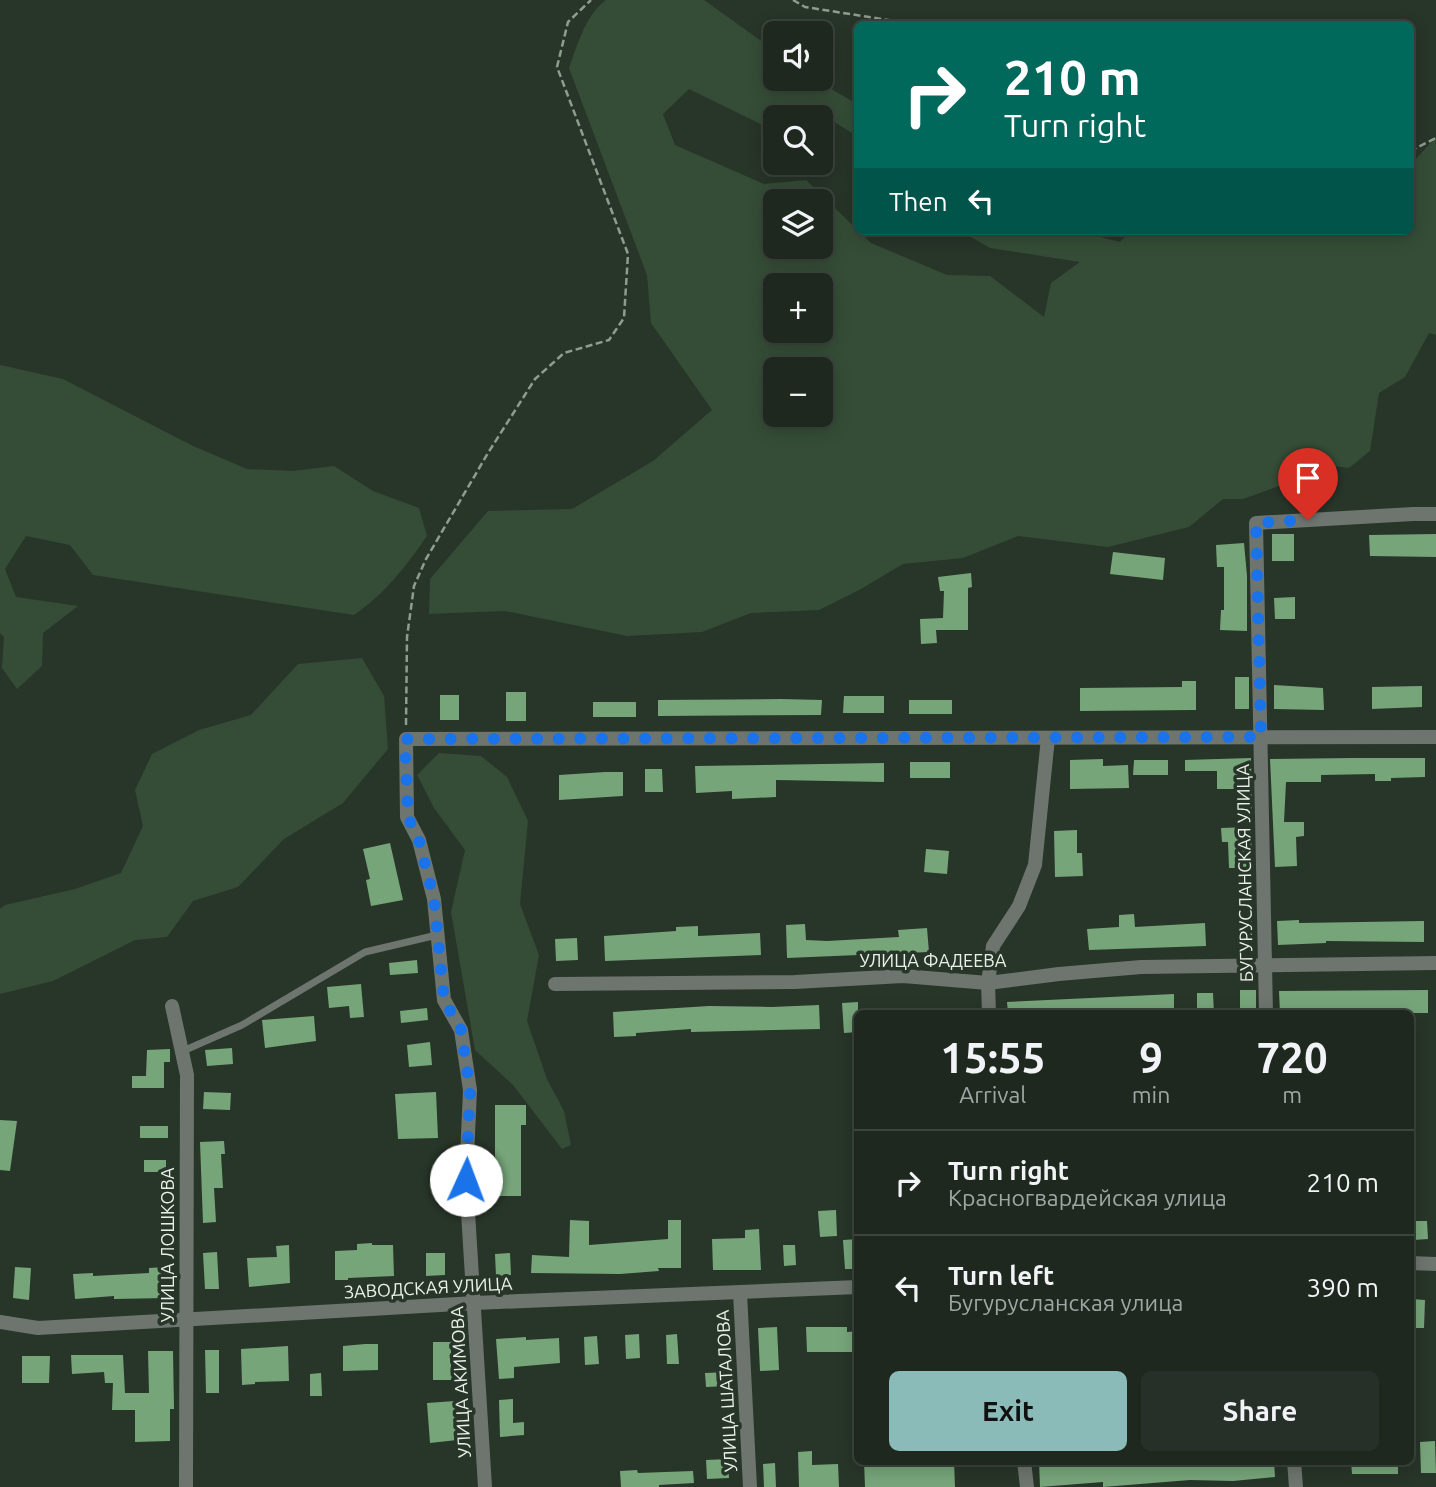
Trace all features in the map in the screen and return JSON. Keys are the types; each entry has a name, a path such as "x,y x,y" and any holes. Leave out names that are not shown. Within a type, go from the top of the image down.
{"street":[{"name":"БУГУРУСЛАНСКАЯ УЛИЦА","path":"1266,1010 1256,523 1436,514"},
{"path":"405,739 1436,737"},
{"path":"989,1010 988,983 993,946 1019,906 1035,865 1048,738"},
{"name":"УЛИЦА АКИМОВА","path":"405,739 408,817 419,841 434,899 444,1000 461,1030 470,1090 466,1180 485,1487"},
{"name":"УЛИЦА ФАДЕЕВА","path":"555,984 795,982 903,976 988,983 1140,967 1436,963"},
{"name":"УЛИЦА ЛОШКОВА","path":"172,1006 187,1075 186,1487"},
{"path":"1414,1263 1436,1264"},
{"name":"ЗАВОДСКАЯ УЛИЦА","path":"0,1322 38,1328 475,1303 854,1287"},
{"name":"УЛИЦА ШАТАЛОВА","path":"740,1293 750,1487"},
{"path":"1024,1465 1027,1487"},
{"path":"1294,1465 1296,1487"}],"lane":[{"path":"182,1052 242,1026 365,952 438,935"}],"path":[{"path":"405,739 407,637 414,586 426,559 535,379 564,353 609,340 624,318 628,254 557,67 568,22 591,0"},
{"path":"793,0 804,7 895,21"},
{"path":"1414,149 1436,138"}],"green space":[{"path":"606,0 704,0 763,42 763,91 833,90 854,102 854,134 833,121 833,105 763,105 763,125 689,89 663,114 675,145 764,184 806,180 815,189 763,189 763,259 833,259 833,206 854,227 854,235 863,235 871,243 947,275 990,276 1044,317 1051,283 1080,262 990,248 968,235 1093,235 1120,242 1126,235 1414,235 1414,160 1436,137 1436,335 1429,333 1405,377 1379,393 1370,451 1349,468 1310,463 1279,486 1243,499 1223,499 1189,527 1108,547 1018,536 963,558 903,564 819,610 751,613 702,632 627,636 505,611 429,614 430,579 488,511 572,509 653,461 712,410 651,323 647,275 569,68 593,13"},
{"path":"0,365 63,379 193,446 247,469 293,471 334,466 373,491 419,508 427,536 394,579 354,615 93,575 70,545 26,536 5,569 16,597 78,606 43,633 42,666 17,689 2,668 4,637 0,633"},
{"path":"362,658 384,696 388,749 343,803 284,839 238,887 193,901 167,937 135,940 53,981 0,994 0,909 5,905 75,889 121,873 143,826 135,790 152,754 199,730 251,715 298,664"},
{"path":"439,753 481,756 507,777 528,821 520,904 539,955 527,1021 547,1079 564,1111 571,1145 562,1149 513,1085 475,1050 451,912 465,850 434,808 417,775"}],"building":[{"path":"1272,534 1294,534 1294,561 1272,561"},
{"path":"1436,534 1436,557 1370,556 1369,535"},
{"path":"1244,543 1247,631 1220,630 1221,610 1224,610 1224,567 1217,567 1216,545"},
{"path":"1113,552 1165,558 1163,580 1110,574"},
{"path":"971,573 972,587 968,588 968,630 936,630 937,643 921,644 920,619 943,618 944,591 940,591 938,577"},
{"path":"1295,597 1295,619 1275,619 1274,598"},
{"path":"1235,677 1249,677 1249,709 1235,709"},
{"path":"1182,681 1196,681 1196,710 1080,711 1080,688 1182,687"},
{"path":"1274,685 1323,688 1324,710 1274,709"},
{"path":"1422,686 1422,707 1372,709 1372,687"},
{"path":"506,692 526,692 526,721 506,721"},
{"path":"440,695 459,695 459,720 440,720"},
{"path":"844,696 884,696 884,713 843,713"},
{"path":"658,700 822,700 821,715 658,716"},
{"path":"909,700 952,700 952,714 909,714"},
{"path":"593,702 636,702 636,717 593,717"},
{"path":"1251,758 1252,812 1240,812 1239,789 1217,789 1217,771 1185,771 1185,760"},
{"path":"1425,758 1425,777 1375,781 1375,774 1321,775 1321,782 1286,782 1284,822 1304,822 1304,836 1296,837 1297,866 1275,867 1270,759"},
{"path":"1103,759 1103,766 1128,765 1129,788 1070,789 1070,760"},
{"path":"1134,760 1168,760 1168,775 1133,775"},
{"path":"910,762 950,762 950,778 910,778"},
{"path":"884,763 884,782 776,780 776,797 732,799 732,791 696,793 695,766"},
{"path":"645,769 662,769 663,792 645,792"},
{"path":"623,772 623,796 559,800 559,775"},
{"path":"1251,827 1252,868 1229,868 1228,842 1222,842 1221,828"},
{"path":"1077,830 1077,853 1082,853 1083,876 1055,877 1054,831"},
{"path":"390,843 403,900 371,906 366,880 370,879 363,849"},
{"path":"926,849 949,851 947,874 924,872"},
{"path":"1134,914 1135,927 1205,923 1206,946 1089,950 1087,929 1119,927 1119,915"},
{"path":"1238,919 1252,919 1252,946 1239,947"},
{"path":"1299,920 1299,923 1424,921 1424,942 1326,941 1278,945 1277,921"},
{"path":"805,924 806,940 827,941 899,937 898,930 927,928 929,952 787,958 786,925"},
{"path":"698,926 698,936 760,933 761,955 605,961 604,936 676,931 676,927"},
{"path":"577,938 578,960 556,961 555,939"},
{"path":"417,960 418,973 390,975 389,963"},
{"path":"361,984 364,1017 350,1018 349,1006 329,1008 327,987"},
{"path":"1240,990 1256,990 1256,1010 1240,1010"},
{"path":"1428,990 1428,1013 1414,1013 1414,1010 1280,1010 1279,991"},
{"path":"1197,993 1213,993 1214,1010 1197,1010"},
{"path":"1174,994 1174,1010 1008,1010 1007,1002"},
{"path":"858,1002 858,1010 854,1010 854,1032 844,1033 842,1003"},
{"path":"819,1005 820,1029 691,1032 691,1029 614,1037 613,1012 709,1006"},
{"path":"427,1008 428,1020 401,1023 400,1011"},
{"path":"314,1016 316,1041 265,1048 262,1020"},
{"path":"430,1042 432,1065 409,1067 407,1045"},
{"path":"232,1048 233,1064 207,1066 205,1050"},
{"path":"170,1049 170,1062 164,1062 164,1088 132,1088 132,1076 146,1076 147,1050"},
{"path":"204,1092 231,1093 230,1110 203,1109"},
{"path":"436,1092 438,1138 398,1139 395,1094"},
{"path":"495,1105 526,1105 526,1125 521,1125 521,1196 495,1196"},
{"path":"0,1120 17,1121 10,1171 0,1170"},
{"path":"140,1126 168,1126 168,1138 140,1138"},
{"path":"224,1141 225,1154 221,1154 223,1188 214,1188 216,1222 203,1223 200,1142"},
{"path":"144,1160 166,1160 166,1172 144,1172"},
{"path":"836,1210 837,1236 820,1237 818,1211"},
{"path":"570,1220 589,1221 589,1245 668,1239 668,1220 681,1220 681,1268 658,1268 659,1271 620,1274 531,1273 532,1255 569,1257"},
{"path":"1414,1221 1427,1221 1428,1239 1414,1240"},
{"path":"759,1229 761,1270 713,1270 712,1239 745,1238 745,1230"},
{"path":"854,1239 854,1269 845,1269 843,1240"},
{"path":"357,1244 393,1245 394,1276 335,1280 335,1251 357,1250"},
{"path":"289,1245 290,1283 249,1287 247,1258 277,1257 276,1246"},
{"path":"783,1245 795,1245 796,1265 784,1266"},
{"path":"217,1252 219,1289 205,1289 203,1253"},
{"path":"426,1253 445,1253 445,1275 426,1276"},
{"path":"510,1253 511,1275 496,1276 495,1254"},
{"path":"15,1267 31,1268 29,1300 13,1298"},
{"path":"165,1267 167,1298 114,1299 114,1296 75,1299 73,1274 93,1273 93,1276 149,1273 149,1268"},
{"path":"1414,1299 1425,1300 1424,1328 1414,1328"},
{"path":"777,1327 779,1370 760,1371 758,1328"},
{"path":"806,1327 847,1327 847,1332 854,1331 854,1352 807,1352"},
{"path":"639,1334 640,1358 626,1359 625,1335"},
{"path":"677,1334 679,1364 667,1364 666,1335"},
{"path":"597,1336 599,1364 585,1365 584,1337"},
{"path":"526,1337 526,1340 559,1338 560,1363 514,1367 514,1378 499,1379 496,1339"},
{"path":"433,1342 451,1342 451,1367 455,1367 455,1380 433,1380"},
{"path":"378,1344 378,1370 343,1371 343,1346"},
{"path":"288,1346 289,1381 242,1385 241,1349"},
{"path":"205,1350 219,1350 219,1393 206,1393"},
{"path":"148,1351 173,1351 174,1409 170,1409 170,1441 135,1442 135,1410 112,1410 113,1383 105,1383 104,1372 72,1374 71,1355 123,1355 125,1393 149,1393"},
{"path":"22,1356 50,1356 49,1383 22,1383"},
{"path":"728,1372 728,1386 706,1387 705,1373"},
{"path":"321,1373 322,1396 310,1396 310,1374"},
{"path":"513,1399 513,1423 524,1422 524,1435 500,1437 499,1400"},
{"path":"455,1401 457,1440 430,1443 427,1403"},
{"path":"1435,1441 1436,1473 1421,1473 1420,1442"},
{"path":"812,1451 812,1465 838,1464 839,1487 799,1487 798,1452"},
{"path":"728,1459 729,1478 707,1479 706,1460"},
{"path":"775,1463 776,1487 764,1487 763,1464"},
{"path":"864,1465 954,1465 955,1487 865,1487"},
{"path":"1039,1465 1274,1465 1275,1477 1233,1481 1190,1480 1103,1487 1103,1482 1040,1487"},
{"path":"1351,1465 1398,1465 1398,1474 1352,1474"},
{"path":"637,1470 638,1473 693,1471 694,1483 621,1487 620,1471"}],"route":[{"path":"466,1180 470,1090 461,1030 444,1000 434,899 419,841 408,817 405,739 1261,737 1256,523 1308,520"}]}
